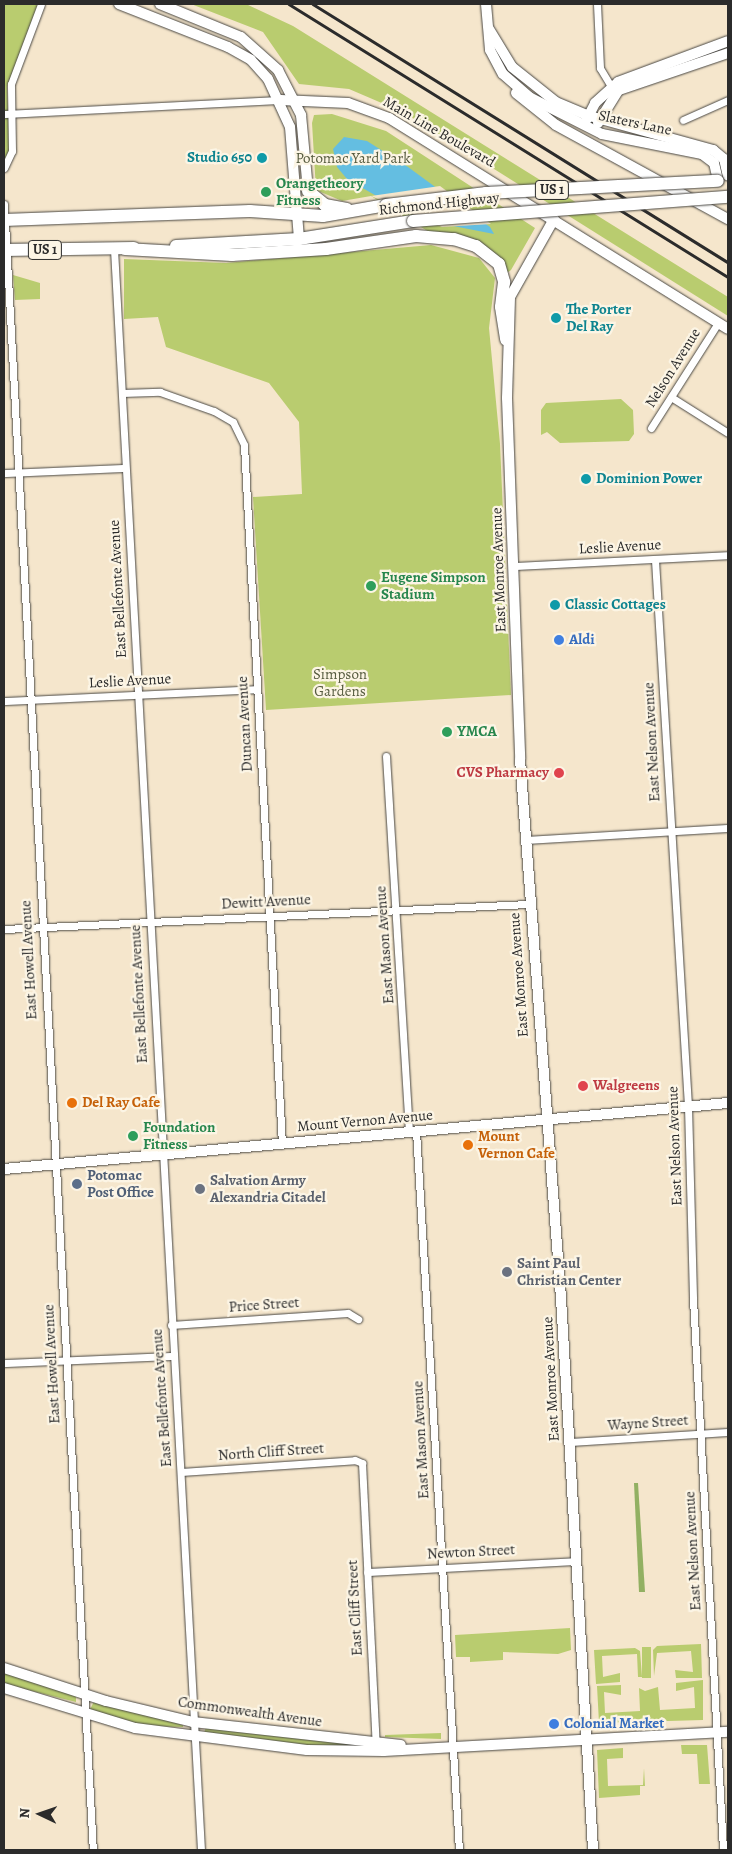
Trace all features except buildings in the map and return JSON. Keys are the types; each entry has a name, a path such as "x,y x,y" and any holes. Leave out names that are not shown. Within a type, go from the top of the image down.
{"highway":[{"name":"Richmond Highway","path":"4,220 297,213 340,215 386,205 486,193 725,179"},
{"path":"308,191 325,205 357,210"},
{"name":"Richmond Highway","path":"4,250 120,249 299,239 414,222 728,198"},
{"path":"120,249 232,255 326,249 416,236 454,239 476,246 499,264 504,282 500,307 506,340"}],"street":[{"path":"4,168 12,152 7,114 12,80 41,4"},
{"path":"119,4 244,56 263,72 280,100 291,133 299,239"},
{"path":"160,4 249,42 278,70 295,100 304,130 308,191"},
{"name":"Slaters Lane","path":"486,4 490,50 503,74 548,110 590,129 702,154 714,163 725,179"},
{"path":"597,4 600,68 613,90 603,119 590,129 586,115 613,90 642,71 728,41"},
{"name":"Slaters Lane","path":"489,28 512,67 532,85 586,115 713,150 724,159 725,179"},
{"path":"613,90 728,53"},
{"path":"503,74 540,115 728,219"},
{"name":"Main Line Boulevard","path":"7,114 280,100 342,102 376,111 554,219 728,329"},
{"path":"684,120 728,100"},
{"name":"East Howell Avenue","path":"4,204 4,250 28,700 93,1850"},
{"name":"East Monroe Avenue","path":"554,219 512,291 506,340 529,904 547,1119 570,1442 588,1739 592,1850"},
{"name":"East Bellefonte Avenue","path":"120,249 122,393 137,695 201,1850"},
{"name":"Nelson Avenue","path":"651,428 718,323"},
{"name":"Duncan Avenue","path":"122,393 160,392 220,414 238,428 246,465 256,689 282,1144"},
{"path":"671,397 728,433"},
{"path":"4,474 126,468"},
{"name":"Leslie Avenue","path":"514,566 728,555"},
{"name":"East Nelson Avenue","path":"655,560 688,1106 700,1434 724,1850"},
{"name":"Leslie Avenue","path":"4,701 256,689"},
{"name":"East Mason Avenue","path":"386,756 413,1131 454,1747 459,1850"},
{"path":"526,840 728,828"},
{"name":"Dewitt Avenue","path":"4,929 529,904"},
{"name":"Mount Vernon Avenue","path":"4,1169 728,1103"},
{"name":"Price Street","path":"171,1325 348,1314 358,1319"},
{"path":"4,1363 173,1356"},
{"name":"Wayne Street","path":"570,1442 728,1432"},
{"name":"North Cliff Street","path":"181,1472 355,1460 362,1464"},
{"name":"East Cliff Street","path":"362,1464 376,1747"},
{"name":"Newton Street","path":"367,1572 576,1560"},
{"name":"Commonwealth Avenue","path":"4,1668 84,1695 194,1722 376,1747"},
{"name":"Commonwealth Avenue","path":"4,1688 85,1715 195,1737 307,1750 376,1747 440,1748 728,1732"}],"green space":[{"path":"4,4 38,4 7,87 10,151 4,161"},
{"name":"Potomac Yard Park","path":"191,4 246,4 293,26 728,297 728,316 405,113 349,89 299,84 263,32"},
{"name":"Potomac Yard Park","path":"332,114 386,131 535,228 511,270 507,273 503,265 429,232 371,196 342,201 316,190 312,123 314,115"},
{"name":"Simpson Gardens","path":"431,245 479,258 495,278 489,328 500,444 511,695 266,710 253,497 302,494 299,422 269,383 166,347 158,317 124,319 124,259 226,263"},
{"path":"13,275 40,283 40,299 15,300"},
{"path":"621,399 633,410 634,434 629,441 560,443 547,432 541,435 541,410 546,403"},
{"path":"634,1483 638,1483 645,1592 639,1592"},
{"path":"570,1628 571,1650 558,1654 503,1652 503,1660 470,1662 470,1657 456,1657 455,1635"},
{"path":"701,1644 702,1678 676,1678 675,1670 693,1672 691,1651 657,1653 654,1676 653,1650 657,1646"},
{"path":"642,1647 651,1647 651,1678 642,1678"},
{"path":"635,1648 640,1651 642,1677 638,1677 637,1654 602,1656 603,1677 620,1673 620,1682 596,1684 594,1650"},
{"path":"4,1670 76,1696 76,1702 4,1684"},
{"path":"703,1680 703,1720 599,1723 597,1686 621,1685 621,1695 604,1692 605,1713 640,1711 639,1688 645,1691 658,1687 660,1710 695,1708 694,1687 676,1691 676,1683"},
{"path":"94,1701 183,1725 183,1727 145,1726 90,1710"},
{"path":"206,1727 363,1744 366,1747 331,1748 204,1733"},
{"path":"441,1733 441,1739 385,1737 385,1735"},
{"path":"681,1745 707,1745 710,1784 699,1784 697,1754 682,1754"},
{"path":"623,1748 623,1758 607,1759 608,1786 643,1785 644,1768 645,1786 640,1786 640,1795 599,1798 597,1750"}],"water":[{"path":"344,137 367,141 408,167 490,227 494,234 443,224 399,209 347,179 337,167 333,149"}],"pier":[{"path":"440,186 491,224 442,227 371,196"}],"railway":[{"path":"289,4 728,277"},
{"path":"313,4 728,262"}],"place":[{"name":"Studio 650","path":"262,158"},
{"name":"Orangetheory Fitness","path":"266,192"},
{"name":"The Porter Del Ray","path":"556,318"},
{"name":"Dominion Power","path":"586,479"},
{"name":"Eugene Simpson Stadium","path":"371,586"},
{"name":"Classic Cottages","path":"555,605"},
{"name":"Aldi","path":"559,640"},
{"name":"YMCA","path":"447,732"},
{"name":"CVS Pharmacy","path":"559,773"},
{"name":"Walgreens","path":"583,1086"},
{"name":"Del Ray Cafe","path":"72,1103"},
{"name":"Foundation Fitness","path":"133,1136"},
{"name":"Mount Vernon Cafe","path":"468,1145"},
{"name":"Potomac Post Office","path":"77,1184"},
{"name":"Salvation Army Alexandria Citadel","path":"200,1189"},
{"name":"Saint Paul Christian Center","path":"507,1272"},
{"name":"Colonial Market","path":"554,1724"}]}
